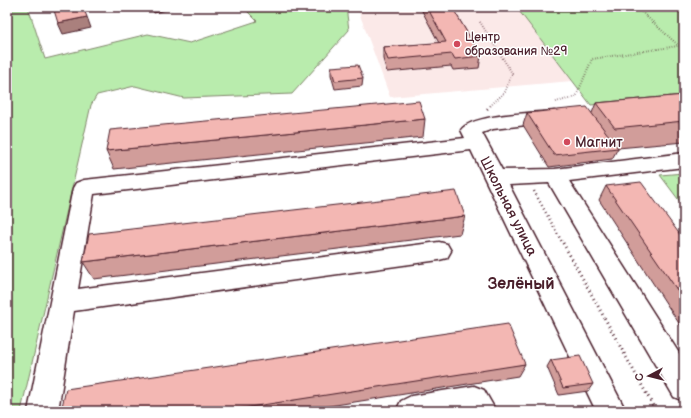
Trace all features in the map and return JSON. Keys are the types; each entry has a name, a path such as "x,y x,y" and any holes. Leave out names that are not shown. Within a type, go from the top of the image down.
{"street":[{"path":"43,411 84,188 477,133 490,123 569,116"},
{"name":"Школьная улица","path":"477,133 494,178 611,411"},
{"path":"494,178 556,176 684,160"},
{"path":"556,176 684,387"},
{"path":"63,302 439,251"},
{"path":"411,411 474,400 481,411"}],"path":[{"path":"636,7 678,45"},
{"path":"477,133 480,115 505,92 512,73 480,22"},
{"path":"530,119 542,106 576,97 592,59 684,45"},
{"path":"526,177 656,411"}],"shaded area":[{"name":"Центр образования №29","path":"357,7 516,7 572,81 390,97"}],"green space":[{"path":"7,7 28,7 45,59 148,34 190,43 257,21 246,10 258,7 346,7 349,30 292,94 184,98 135,86 97,95 91,105 21,411 7,411"},
{"path":"516,7 656,7 684,13 684,96 591,105"},
{"path":"684,173 684,207 660,175"}],"building":[{"path":"53,7 83,7 87,17 58,23"},
{"path":"427,7 452,7 481,56 455,59 452,54 388,60 383,47 446,42"},
{"path":"358,65 363,78 335,81 331,67"},
{"path":"684,95 684,121 615,128 596,103"},
{"path":"419,101 425,119 106,151 110,130"},
{"name":"Магнит","path":"587,107 618,148 554,155 527,113"},
{"path":"641,182 684,240 684,300 606,186"},
{"path":"456,191 465,216 83,262 89,234"},
{"path":"508,324 525,364 224,411 61,411 66,389"},
{"path":"580,356 593,384 563,388 551,360"}],"place":[{"name":"Центр образования №29","path":"457,44"},
{"name":"Магнит","path":"567,142"}],"district":[{"name":"Зелёный","path":"521,283"}]}
